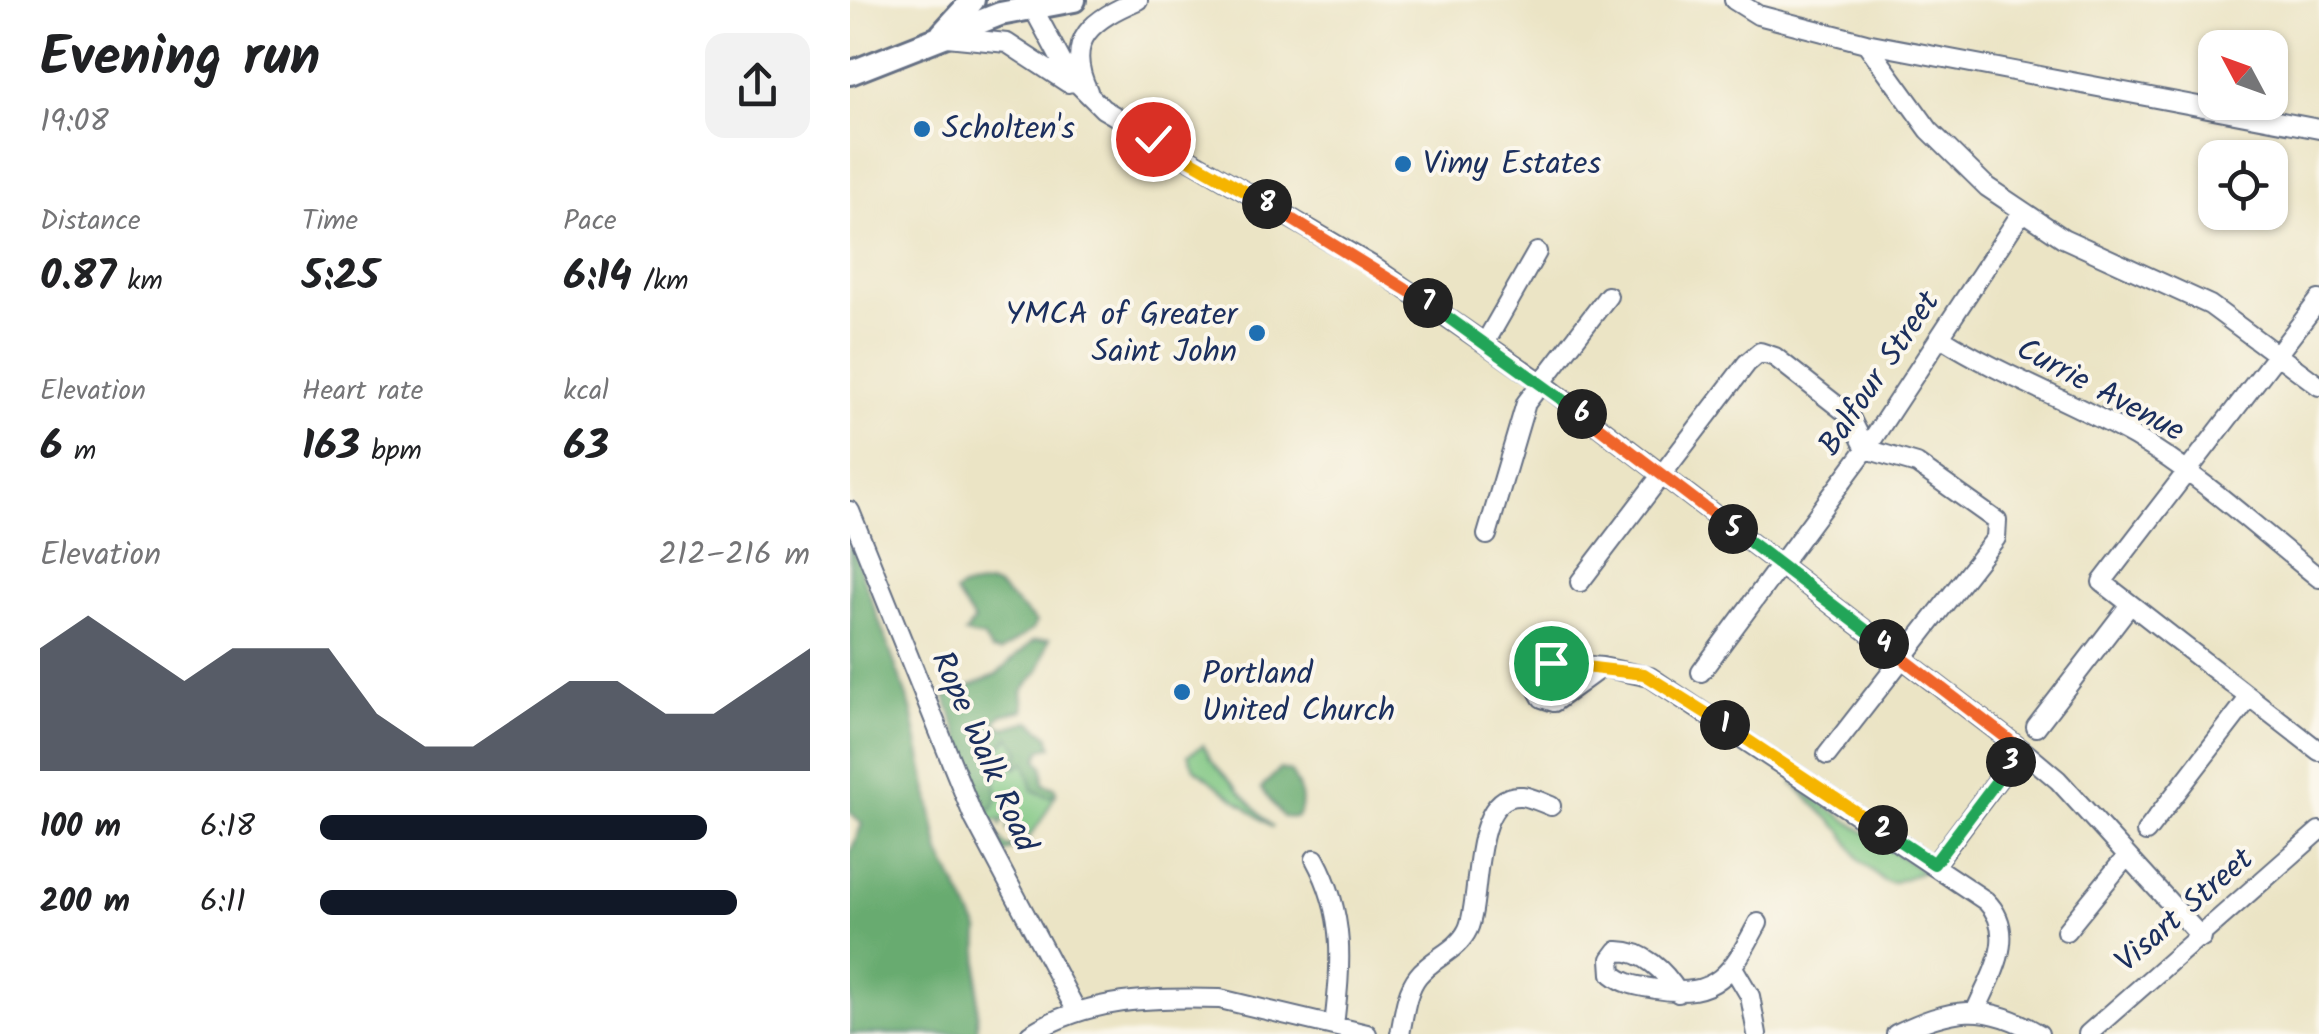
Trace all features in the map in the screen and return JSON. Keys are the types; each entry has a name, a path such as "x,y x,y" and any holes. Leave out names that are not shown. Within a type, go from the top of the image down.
{"main road":[{"path":"940,37 973,0"},
{"path":"850,73 1000,14 1031,4 1074,0"}],"street":[{"path":"1092,100 1080,68 1084,34 1098,19 1138,0"},
{"path":"1734,0 1758,16 1866,43 2319,129"},
{"path":"1031,4 1059,60 1092,100"},
{"path":"940,37 1008,42 1092,100 1357,257 1542,383 2058,780 2202,938"},
{"path":"1866,43 1930,130 1968,170 2022,212 2063,238 2199,298 2319,386"},
{"name":"Balfour Street","path":"1702,672 1866,449 2022,212"},
{"path":"1485,343 1537,252"},
{"path":"1487,535 1526,403 1608,296"},
{"path":"2319,300 2184,470 2102,582 2319,751"},
{"name":"Currie Avenue","path":"1942,338 2010,379 2112,424 2184,470 2319,578"},
{"path":"1580,582 1747,362 1760,352 1775,357 1849,415 1866,449 1917,464 1997,522 1996,538 1827,755"},
{"name":"Rope Walk Road","path":"850,511 974,818 1076,1010"},
{"path":"2036,727 2129,606"},
{"path":"1602,668 1638,672 1672,689 1986,901 2001,922 2002,947 1976,1010"},
{"path":"2146,832 2249,698"},
{"path":"1934,864 2021,749"},
{"path":"1400,1034 1415,979 1458,945 1471,923 1490,817 1509,798 1522,796 1551,806"},
{"name":"Visart Street","path":"2088,1034 2202,938 2319,831"},
{"path":"2066,931 2126,856"},
{"path":"1315,859 1337,907 1342,938 1323,1028"},
{"path":"1678,993 1708,988 1734,969 1758,923"},
{"path":"1734,969 1750,996 1757,1034"},
{"path":"1030,1034 1076,1010 1106,1002 1220,1000 1323,1028 1367,1034"},
{"path":"1896,1034 1942,1014 1976,1010 2039,1034"}],"green space":[{"path":"850,541 912,711 940,853 979,930 977,1034 850,1034 850,853 862,824 850,812"},
{"path":"997,586 1036,622 1032,630 1000,652 991,650 984,638 965,634 974,621 955,593 962,588"},
{"path":"1049,639 1039,671 1022,691 1024,710 1002,715 995,723 1005,728 1030,721 1049,736 1052,747 1041,749 1037,759 1043,766 1044,784 1055,788 1056,794 1049,797 1033,790 1025,762 1015,768 1020,751 1010,737 993,755 997,797 993,808 985,811 945,696 996,675 1033,641"},
{"path":"1013,736 1020,751 1013,765 1025,761 1038,793 1056,794 1027,838 1007,829 1010,825 1004,818 1001,825 999,819 992,822 992,827 985,811 989,812 997,788 994,781 1000,776 1000,751 995,754 996,762 993,755 999,744"},
{"path":"1203,745 1211,760 1273,828 1194,768 1188,755"},
{"path":"1280,769 1291,772 1299,789 1302,801 1296,818 1283,817 1261,788"},
{"path":"1792,783 1923,872 1892,883 1884,881 1859,860 1842,831"},
{"path":"994,830 1006,846 1017,846 1004,853"}],"place":[{"name":"Scholten's","path":"922,129"},
{"name":"Vimy Estates","path":"1403,164"},
{"name":"YMCA of Greater Saint John","path":"1257,333"},
{"name":"Portland United Church","path":"1182,692"}],"route":[{"path":"1153,139 1371,265 1542,383 2021,749 1934,864 1656,680 1632,671 1551,663"}]}
